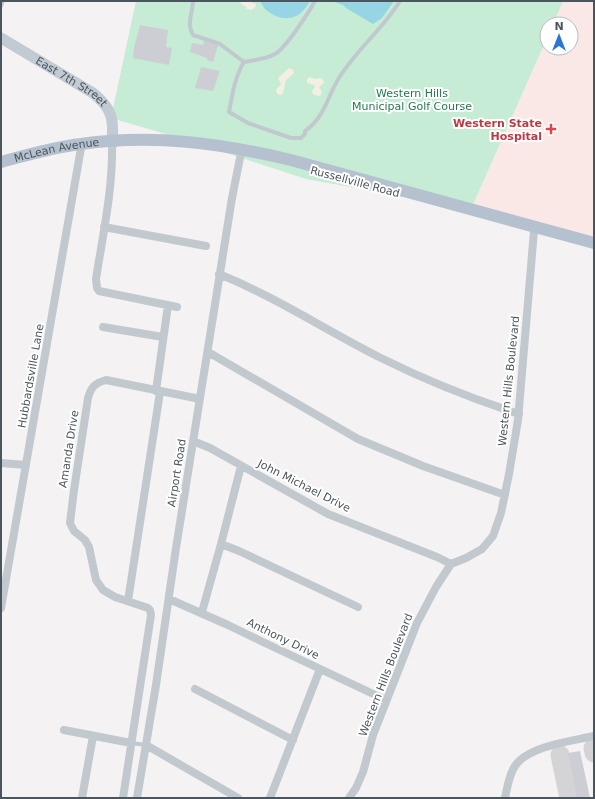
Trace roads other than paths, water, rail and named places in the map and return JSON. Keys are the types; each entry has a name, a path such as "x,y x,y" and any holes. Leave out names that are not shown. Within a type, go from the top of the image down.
{"main road":[{"name":"East 7th Street","path":"1,38 93,93 103,101 108,108 111,118 113,128 112,142"},
{"name":"Russellville Road","path":"112,142 153,140 184,141 214,144 260,153 416,193 594,243"},
{"name":"McLean Avenue","path":"1,163 112,142"},
{"name":"McLean Avenue","path":"1,163 57,148 112,142"},
{"name":"Russellville Road","path":"112,142 182,144 241,153 371,186 594,248"}],"street":[{"path":"112,142 111,175 96,278 97,288 99,291 178,307"},
{"name":"Hubbardsville Lane","path":"1,608 81,148"},
{"name":"Airport Road","path":"137,798 219,274 241,153"},
{"path":"104,227 206,246"},
{"name":"Western Hills Boulevard","path":"349,798 356,788 363,772 373,734 417,623 436,587 451,564 482,549 494,536 505,494 519,414 534,231"},
{"path":"219,274 254,290 427,381 468,397 519,414"},
{"path":"128,601 158,391 163,337 168,305"},
{"path":"103,327 163,337"},
{"path":"208,352 358,439 423,466 505,494"},
{"name":"Amanda Drive","path":"123,798 151,615 148,608 103,590 96,580 89,547 85,540 74,531 70,523 88,398 95,384 106,380 200,399"},
{"name":"John Michael Drive","path":"193,441 210,448 328,514 437,557 451,564"},
{"path":"1,463 26,465"},
{"path":"202,612 222,544 241,466"},
{"path":"222,544 358,607"},
{"name":"Anthony Drive","path":"169,599 202,612 386,700"},
{"path":"270,798 320,669"},
{"path":"195,689 293,740"},
{"path":"64,730 132,743"},
{"path":"82,798 93,736"},
{"path":"505,798 512,771 515,765 522,758 531,753 552,746 594,736"},
{"path":"146,745 238,798"}],"lane":[{"path":"1,6 3,1"},
{"path":"193,1 189,20 192,35 220,44 244,62"},
{"path":"315,1 309,12 275,55 244,62 240,68 229,112 248,123 291,138 301,138 305,134 305,131 320,117 339,78 352,60 393,12 400,1"},
{"path":"132,743 146,745"}],"water":[{"path":"260,1 310,1 304,10 296,16 292,18 282,18 269,12 264,8"},
{"path":"332,1 394,1 382,18 373,24 343,5"}],"place":[{"name":"Western State Hospital","path":"551,129"}],"park label":[{"name":"Western Hills Municipal Golf Course","path":"412,99"}]}
